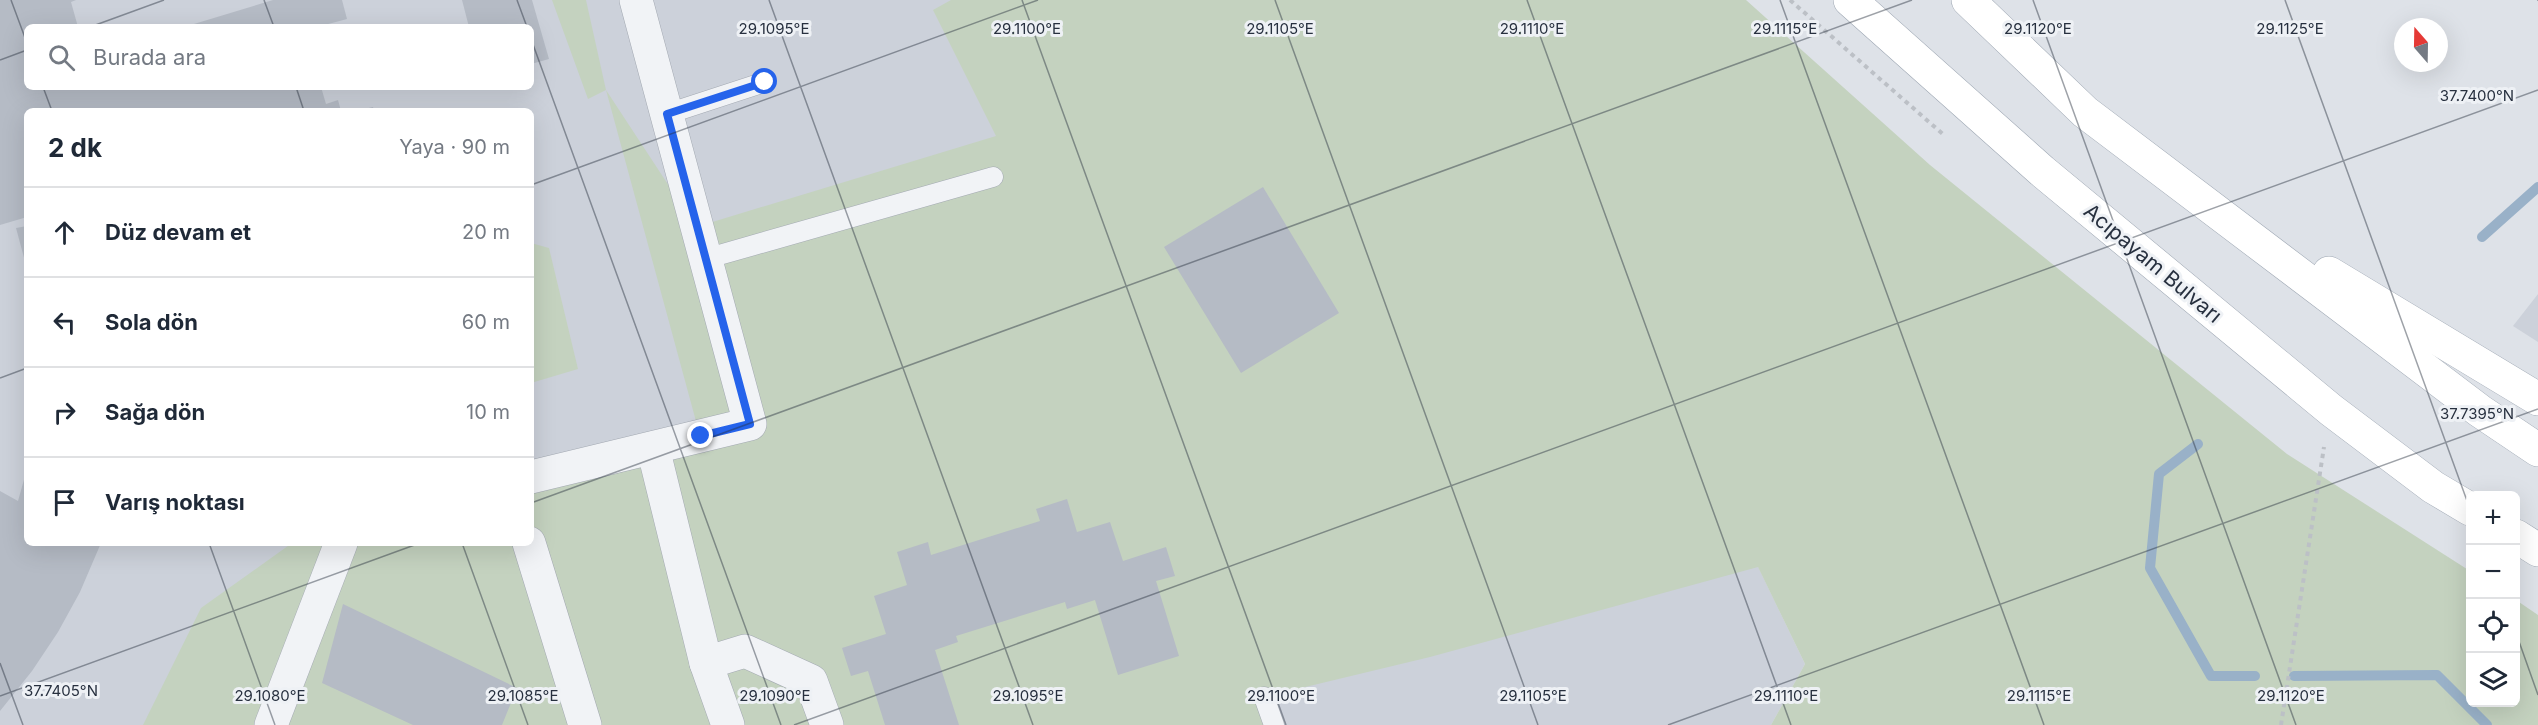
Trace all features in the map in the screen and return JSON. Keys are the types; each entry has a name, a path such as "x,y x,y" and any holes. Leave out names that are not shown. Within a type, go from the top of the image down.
{"main road":[{"name":"Acıpayam Bulvarı","path":"1850,0 2042,171 2331,410 2433,487 2466,507"},
{"path":"1968,0 2085,112 2480,411 2538,450"},
{"path":"2171,177 2538,399"},
{"path":"2520,539 2538,550"}],"street":[{"path":"534,476 750,424 636,0"},
{"path":"653,448 706,663 728,725"},
{"path":"271,725 340,546"},
{"path":"530,546 585,725"},
{"path":"706,663 745,651 811,681 827,725"}],"lane":[{"path":"667,114 765,82"},
{"path":"705,259 993,177"},
{"path":"1264,697 1274,725"}],"path":[{"path":"2281,725 2331,410"}],"shaded area":[{"path":"0,0 1485,0 1805,664 1771,725 0,725"},
{"path":"2538,294 2538,342 2513,326"}],"green space":[{"path":"552,0 586,0 606,90 588,99"},
{"path":"951,0 1746,0 1930,165 2287,454 2466,568 2466,707 2520,707 2520,603 2538,615 2538,725 1771,725 1805,664 1758,567 1430,657 1264,697 1274,725 143,725 201,608 288,546 534,546 534,476 700,436 606,90 696,227 996,136 933,10"},
{"path":"534,244 549,248 578,369 534,382"}],"building":[{"path":"0,0 76,0 71,2 77,24 24,24 24,90 322,90 326,104 338,100 340,108 24,108 24,218 0,225"},
{"path":"273,0 342,0 347,19 328,24 194,24"},
{"path":"462,0 532,0 549,59 534,63 534,24 468,24"},
{"path":"1263,187 1339,313 1241,373 1164,247"},
{"path":"24,227 24,258 16,228"},
{"path":"24,480 24,546 100,546 80,592 58,632 32,671 0,711 0,491 18,501"},
{"path":"1067,499 1077,532 1110,522 1123,561 1166,547 1175,576 1156,581 1179,656 1118,675 1095,600 1067,609 1065,602 956,636 958,642 935,650 959,725 885,725 868,671 851,676 842,648 886,634 874,596 907,585 897,552 928,542 931,555 1040,521 1036,509"},
{"path":"343,604 517,688 502,725 413,725 322,683"}],"waterway":[{"path":"2482,237 2538,187"},
{"path":"2198,444 2159,474 2150,568 2211,676 2255,676"},
{"path":"2294,676 2437,675 2487,725"}],"route":[{"path":"701,436 750,424 667,114 765,82"}]}
